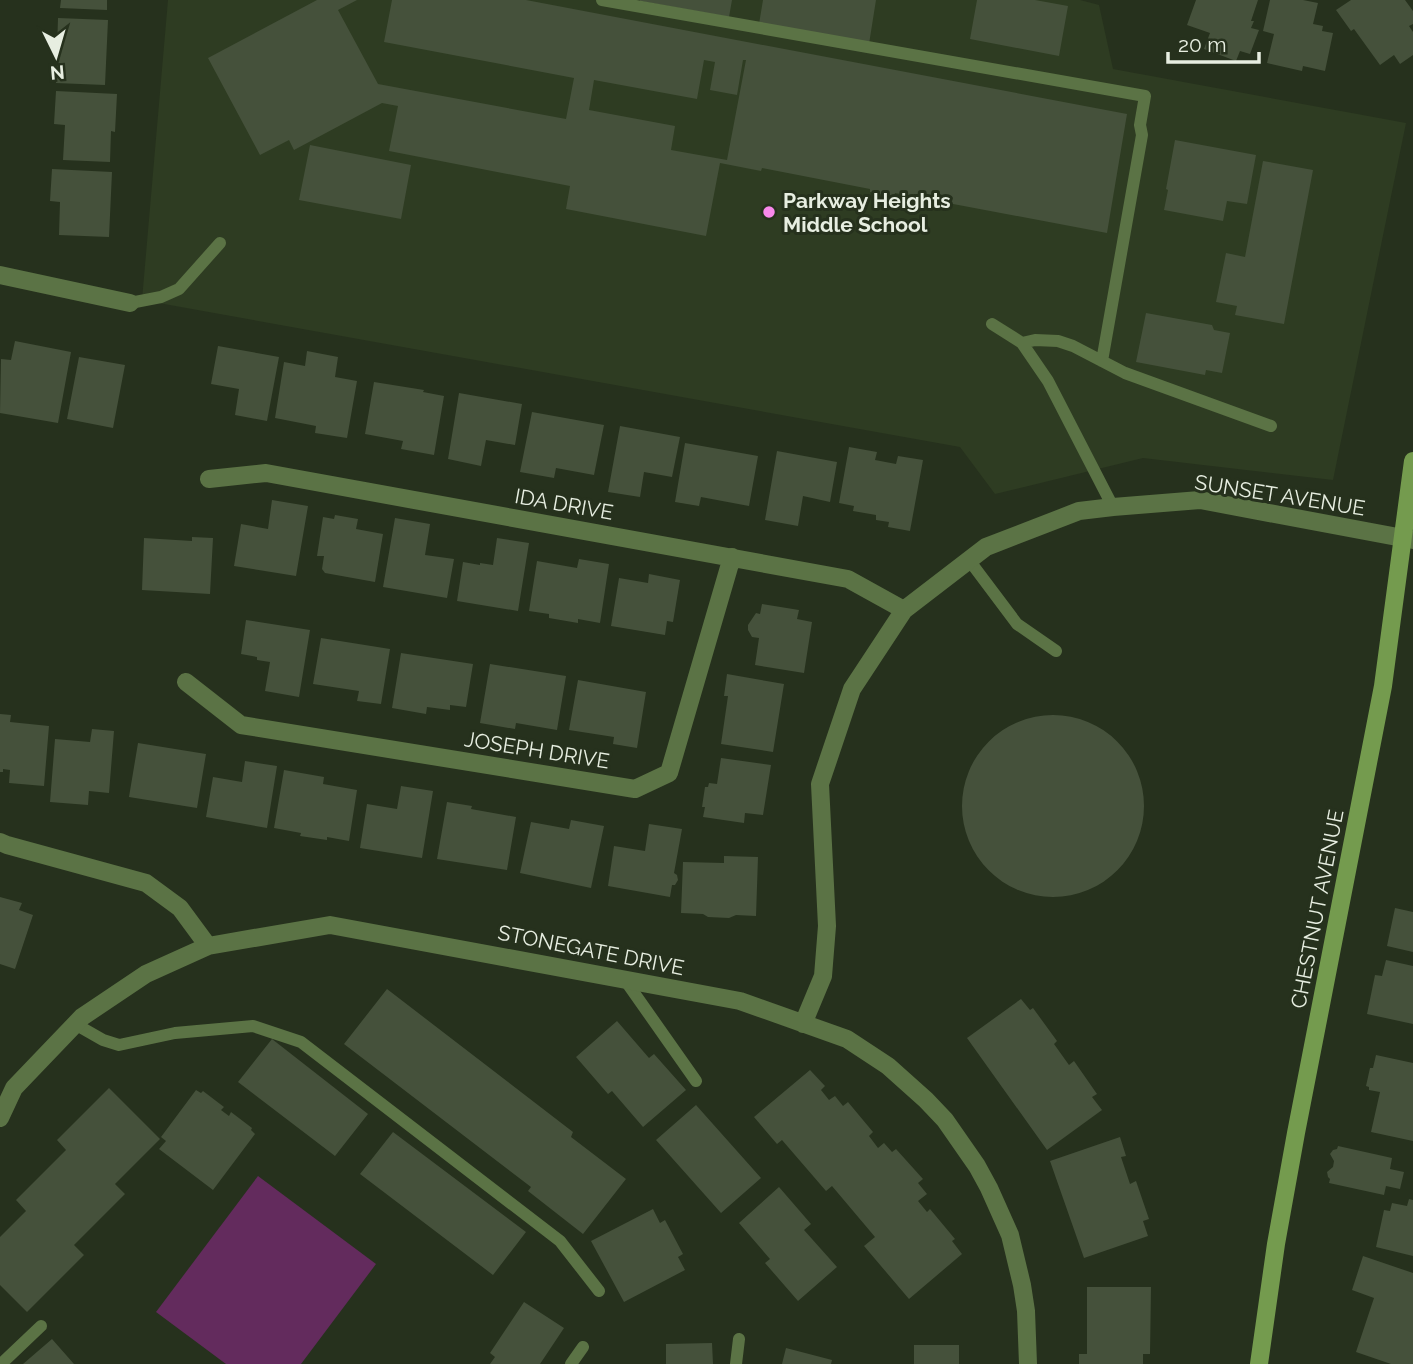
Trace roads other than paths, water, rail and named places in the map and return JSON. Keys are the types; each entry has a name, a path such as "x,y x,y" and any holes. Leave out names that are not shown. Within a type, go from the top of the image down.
{"main road":[{"name":"CHESTNUT AVENUE","path":"1259,1364 1276,1244 1296,1133 1384,686 1408,539 1413,461"}],"street":[{"path":"0,275 130,303"},
{"name":"IDA DRIVE","path":"209,479 266,473 848,579 904,610"},
{"name":"SUNSET AVENUE","path":"803,1024 823,976 827,926 820,784 852,689 904,610 986,547 1079,512 1113,507 1200,500 1408,539"},
{"name":"JOSEPH DRIVE","path":"186,682 241,725 635,789 669,773 732,558"},
{"path":"0,842 146,883 180,908 208,946"},
{"name":"STONEGATE DRIVE","path":"0,1118 14,1088 82,1017 146,974 208,946 330,925 740,1001 847,1040 888,1066 926,1100 962,1143 989,1188 1014,1248 1026,1311 1028,1364"}],"lane":[{"path":"602,0 1145,96 1140,125 1142,135 1102,361"},
{"path":"130,303 161,297 179,289 220,243"},
{"path":"992,324 1022,343 1048,381 1113,507"},
{"path":"1022,343 1035,340 1058,341 1133,377 1271,426"},
{"path":"968,560 1017,624 1056,651"},
{"path":"625,980 696,1081"},
{"path":"75,1024 103,1040 119,1045 175,1033 253,1026 301,1042 561,1241 599,1292"},
{"path":"1,1364 41,1326"},
{"path":"736,1364 738,1339"},
{"path":"571,1364 583,1347"}],"place":[{"name":"Parkway Heights Middle School","path":"769,212"}]}
